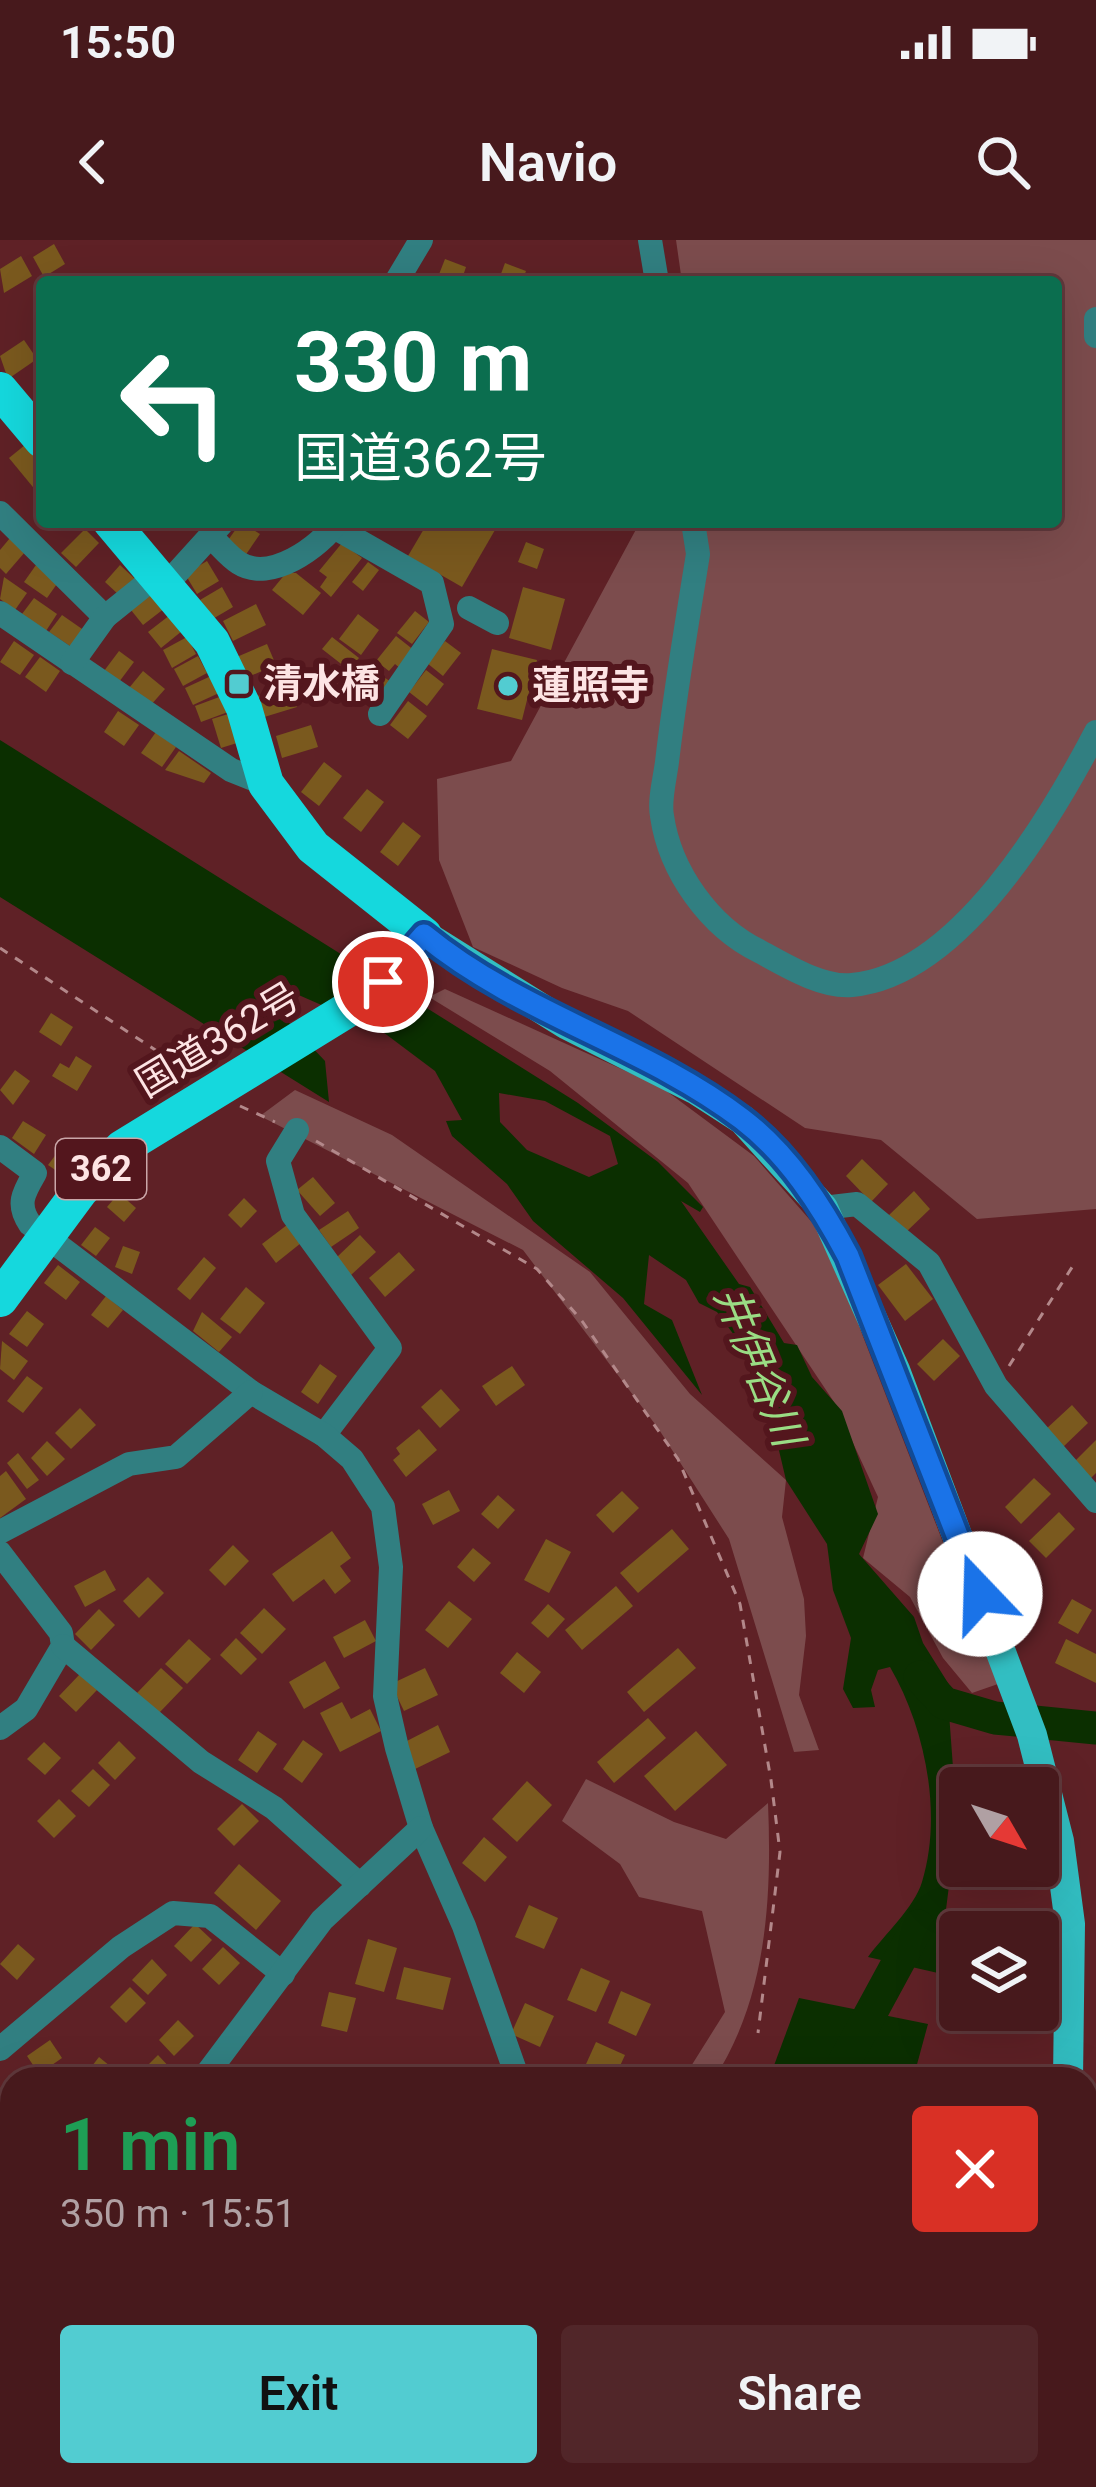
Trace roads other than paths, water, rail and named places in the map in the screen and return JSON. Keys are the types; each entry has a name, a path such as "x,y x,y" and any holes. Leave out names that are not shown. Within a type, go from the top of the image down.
{"highway":[{"path":"0,391 36,433"},
{"path":"116,528 212,642 244,707 266,784 313,847 415,946"},
{"name":"国道362号","path":"0,1299 47,1233 122,1148 347,1010 415,946"}],"main road":[{"path":"415,946 743,1120 823,1208 887,1351 1032,1735 1059,1841 1070,1924 1068,2067"}],"street":[{"path":"400,276 421,240"},
{"path":"650,240 655,276"},
{"path":"1096,319 1096,335"},
{"path":"0,513 105,617"},
{"path":"72,663 105,617 160,581 217,529 243,566 275,569 333,528"},
{"path":"343,528 497,623"},
{"path":"694,528 698,554 661,815 686,885 733,938 803,974 848,986 903,972 958,930 1060,800 1096,731"},
{"path":"380,714 442,624 453,600"},
{"path":"0,613 231,770 266,784"},
{"path":"296,1130 278,1161 293,1215 390,1348 324,1435"},
{"path":"0,1147 35,1173 22,1196 22,1212 250,1392 324,1435 352,1459 383,1507 391,1567 385,1696 421,1828 464,1926 514,2067"},
{"path":"823,1208 857,1204 929,1262 996,1386 1096,1500"},
{"path":"0,1532 129,1464 176,1457 250,1392"},
{"path":"0,1553 61,1633 64,1646 201,1762 274,1808 360,1885"},
{"path":"0,1728 26,1709 64,1646"},
{"path":"212,2067 322,1920 421,1828"},
{"path":"0,2049 121,1947 173,1913 210,1916 283,1974"}],"water":[{"path":"0,740 578,1103 658,1162 703,1207 700,1212 681,1201 739,1284 750,1287 784,1343 797,1345 812,1377 842,1411 878,1514 859,1554 914,1617 923,1643 958,1699 949,1713 953,1767 939,1767 939,1887 949,1887 946,1911 939,1911 938,1973 868,1957 906,1911 922,1882 931,1828 927,1772 913,1716 890,1667 878,1670 871,1690 875,1707 853,1708 843,1689 851,1638 833,1590 827,1544 786,1480 760,1370 717,1312 699,1303 686,1280 649,1255 644,1304 672,1320 702,1395 623,1298 533,1221 507,1184 452,1136 446,1121 462,1120 435,1071 383,1032 285,989 274,1007 325,1061 329,1102 0,897","holes":["499,1093 545,1101 610,1136 618,1164 589,1177 527,1150 500,1122"]},
{"path":"799,1998 928,2024 916,2067 773,2067"}],"waterway":[{"path":"920,1677 944,1703 995,1718 1096,1728"},
{"name":"井伊谷川","path":"842,2067 918,1926"}],"place":[{"name":"清水橋","path":"239,684"},
{"name":"蓮照寺","path":"508,686"}]}
